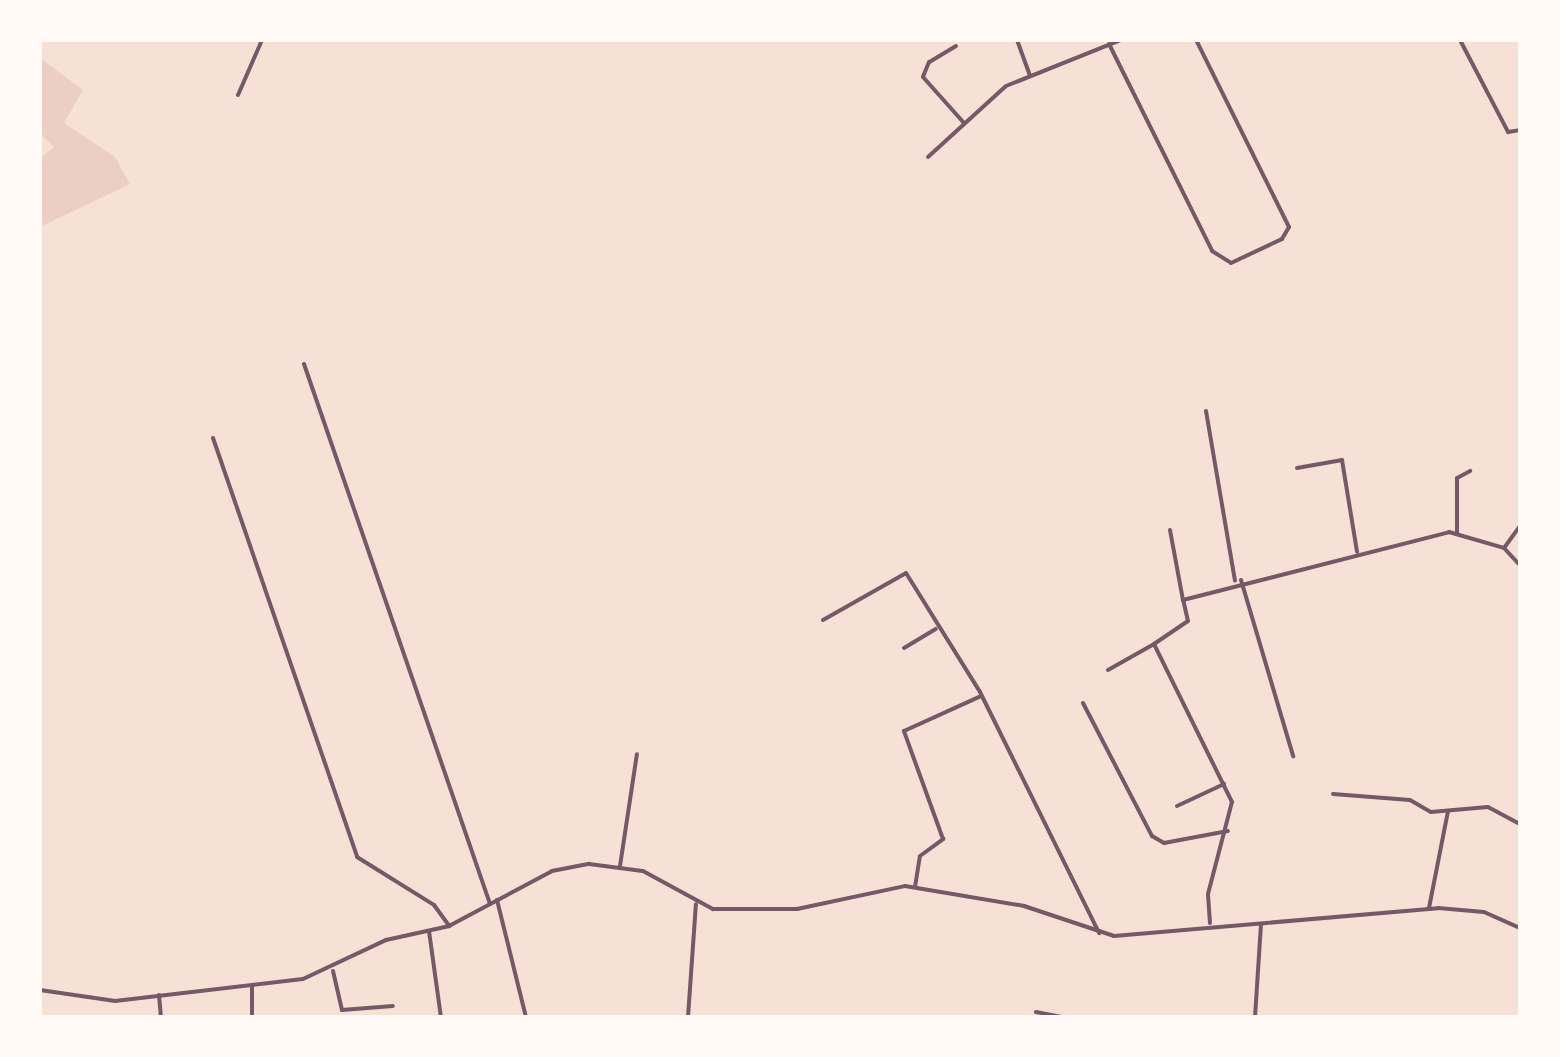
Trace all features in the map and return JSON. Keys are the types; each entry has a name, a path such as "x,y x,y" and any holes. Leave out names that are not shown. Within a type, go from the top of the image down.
{"street":[{"path":"238,95 262,40"},
{"path":"1017,40 1030,75"},
{"path":"928,157 987,99 1030,75 1121,40"},
{"path":"1109,44 1216,257 1231,263 1282,239 1289,227 1196,40"},
{"path":"1460,40 1508,132 1520,130"},
{"path":"956,46 929,62 923,77 964,123"},
{"path":"304,364 490,904"},
{"path":"1206,411 1238,580 1293,756"},
{"path":"213,438 357,857 434,905 449,926"},
{"path":"1297,468 1342,460 1357,552"},
{"path":"1457,533 1457,478 1470,471"},
{"path":"1504,548 1520,526"},
{"path":"1108,670 1188,621 1170,530"},
{"path":"1183,600 1238,580 1357,552 1457,533 1504,548 1520,565"},
{"path":"823,620 901,571 981,696 1099,933"},
{"path":"904,648 937,628"},
{"path":"1154,644 1232,802 1228,831 1211,879 1210,923"},
{"path":"915,887 920,856 943,839 904,731 981,696"},
{"path":"1083,703 1152,836 1164,843 1228,831"},
{"path":"620,866 637,754"},
{"path":"1177,806 1224,784"},
{"path":"1333,794 1448,811 1488,807 1520,824"},
{"path":"1429,908 1448,811"},
{"path":"40,990 115,1001 252,985 333,971 386,940 449,926 552,871 620,866 696,903 797,909 915,887 1024,906 1099,933 1128,937 1210,923 1261,923 1429,908 1484,912 1520,928"},
{"path":"497,900 526,1017"},
{"path":"688,1017 696,903"},
{"path":"1255,1017 1261,923"},
{"path":"429,931 441,1017"},
{"path":"333,971 342,1010 393,1006"},
{"path":"252,985 252,1017"},
{"path":"159,995 161,1017"},
{"path":"1036,1012 1062,1017"}],"shaded area":[{"path":"40,58 83,90 64,123 115,157 130,184 40,227 40,158 54,147 40,133"}]}
